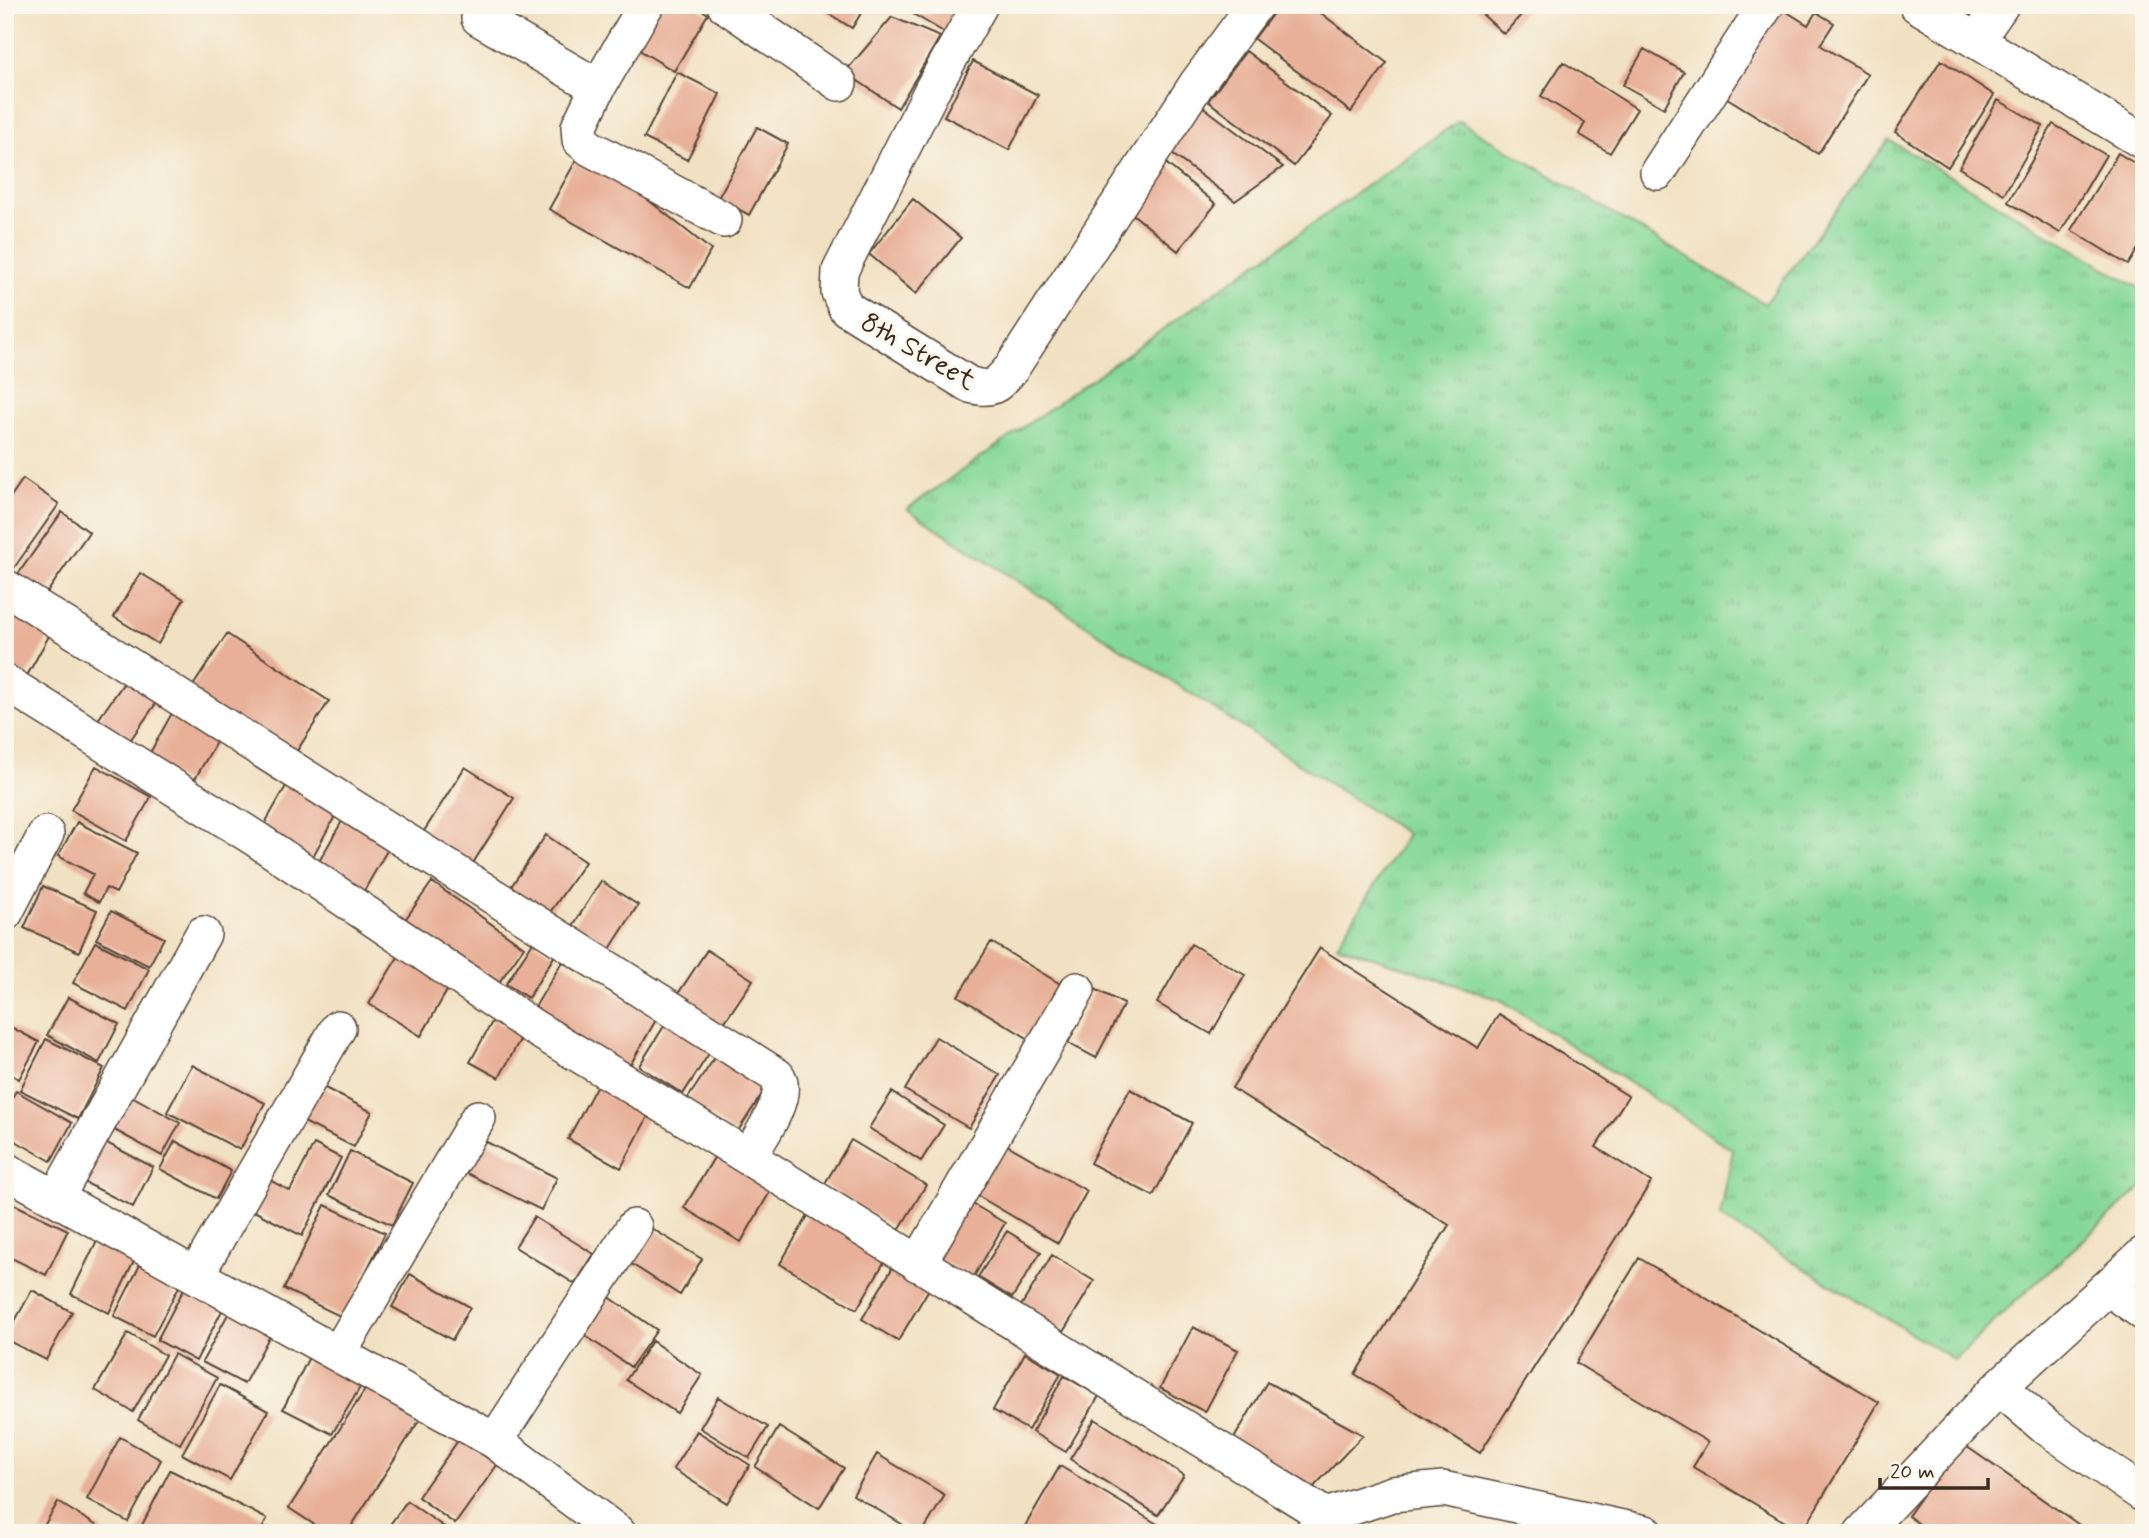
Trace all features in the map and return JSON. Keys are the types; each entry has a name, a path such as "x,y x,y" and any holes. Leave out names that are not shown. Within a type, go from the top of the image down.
{"street":[{"path":"646,5 598,87 579,127 580,140 590,148 724,220"},
{"path":"725,5 839,83"},
{"name":"8th Street","path":"980,5 933,88 841,271 839,292 846,308 970,385 982,388 999,383 1011,369 1196,85 1255,5"},
{"path":"1658,172 1766,5"},
{"path":"1917,5 2142,137"},
{"path":"1976,41 2000,5"},
{"path":"479,18 598,87"},
{"path":"5,587 777,1076 782,1085 781,1094 748,1157"},
{"path":"5,682 256,839 533,1027 918,1264 1319,1524 1392,1494 1443,1489 1646,1533"},
{"path":"5,913 46,835"},
{"path":"55,1198 203,934"},
{"path":"918,1264 1076,990"},
{"path":"196,1275 338,1028"},
{"path":"338,1354 478,1118"},
{"path":"5,1170 495,1441 618,1533"},
{"path":"495,1441 634,1227"},
{"path":"1862,1533 1999,1387 2144,1254"},
{"path":"2108,1287 2144,1313"},
{"path":"1999,1387 2043,1425 2144,1495"}],"green space":[{"path":"1459,121 1765,304 1889,140 2144,291 2144,1185 1955,1360 1720,1217 1733,1150 1501,1000 1337,945 1407,834 907,509"}],"building":[{"path":"661,5 695,5 708,14 674,71 636,48"},
{"path":"815,5 866,5 852,28"},
{"path":"898,5 964,5 947,34"},
{"path":"1279,5 1310,5 1387,63 1351,112 1254,39"},
{"path":"1472,5 1530,5 1504,34"},
{"path":"1776,5 1808,25 1816,12 1834,23 1820,45 1868,74 1818,154 1719,93"},
{"path":"1941,5 1993,5 1976,30"},
{"path":"892,17 940,37 898,108 845,72"},
{"path":"1644,49 1684,72 1664,108 1623,85"},
{"path":"1246,51 1332,116 1294,166 1208,101"},
{"path":"1941,60 1994,95 1948,167 1895,132"},
{"path":"973,61 1038,95 1009,150 944,116"},
{"path":"1563,62 1637,109 1610,153 1579,134 1585,123 1541,96"},
{"path":"677,72 720,94 687,160 644,138"},
{"path":"1998,100 2043,126 2004,194 1959,168"},
{"path":"1202,106 1283,167 1235,201 1168,151"},
{"path":"2053,124 2106,155 2060,233 2008,202"},
{"path":"757,127 788,144 749,215 718,198"},
{"path":"583,148 711,250 690,288 549,209"},
{"path":"2118,153 2144,169 2144,239 2128,265 2071,230"},
{"path":"1162,160 1216,204 1178,251 1124,207"},
{"path":"913,199 961,238 916,294 869,254"},
{"path":"23,479 59,504 14,568 5,562 5,505"},
{"path":"62,512 89,532 39,604 11,584"},
{"path":"140,573 184,599 158,644 114,617"},
{"path":"5,600 54,627 24,681 5,670"},
{"path":"227,634 329,701 291,760 189,692"},
{"path":"128,677 159,699 124,749 93,727"},
{"path":"177,704 223,730 191,786 146,760"},
{"path":"96,766 151,797 126,841 71,810"},
{"path":"465,767 514,798 468,871 419,839"},
{"path":"290,779 340,807 311,860 260,832"},
{"path":"346,814 393,840 364,891 317,865"},
{"path":"77,822 137,853 116,893 106,888 99,902 83,893 93,874 58,856"},
{"path":"546,835 585,862 544,921 506,894"},
{"path":"601,881 638,905 601,963 564,940"},
{"path":"432,882 524,947 495,988 402,924"},
{"path":"43,886 97,910 79,952 24,928"},
{"path":"111,911 164,938 149,966 96,939"},
{"path":"95,942 149,969 128,1011 73,983"},
{"path":"533,942 555,955 528,998 506,984"},
{"path":"991,942 1062,985 1029,1039 958,996"},
{"path":"1191,944 1245,975 1211,1034 1157,1003"},
{"path":"1320,948 1478,1048 1499,1014 1628,1096 1596,1147 1651,1182 1480,1453 1355,1374 1449,1225 1232,1088"},
{"path":"707,950 753,980 715,1036 670,1006"},
{"path":"401,952 452,982 421,1036 369,1004"},
{"path":"562,962 657,1018 625,1074 529,1017"},
{"path":"1095,989 1124,1004 1096,1058 1068,1043"},
{"path":"68,997 119,1024 99,1063 47,1035"},
{"path":"673,1012 717,1041 683,1094 639,1066"},
{"path":"493,1020 522,1036 499,1078 470,1062"},
{"path":"5,1024 39,1042 19,1079 5,1071"},
{"path":"936,1037 1000,1075 969,1128 905,1090"},
{"path":"46,1039 104,1068 78,1119 20,1090"},
{"path":"719,1051 769,1083 736,1134 686,1101"},
{"path":"192,1065 265,1103 240,1150 167,1112"},
{"path":"599,1081 652,1109 621,1168 568,1139"},
{"path":"321,1086 372,1112 354,1147 304,1122"},
{"path":"1130,1089 1192,1123 1153,1196 1090,1163"},
{"path":"16,1091 72,1123 51,1161 5,1135 5,1109"},
{"path":"892,1092 944,1125 921,1161 869,1128"},
{"path":"128,1094 180,1123 162,1156 109,1127"},
{"path":"477,1137 557,1178 541,1210 460,1170"},
{"path":"101,1140 153,1167 133,1207 80,1180"},
{"path":"851,1140 926,1185 899,1230 824,1185"},
{"path":"175,1141 231,1171 216,1199 160,1169"},
{"path":"1002,1142 1087,1191 1058,1243 973,1193"},
{"path":"314,1144 341,1158 302,1236 250,1209 266,1178 290,1191"},
{"path":"350,1151 413,1183 392,1225 329,1195"},
{"path":"715,1156 771,1190 741,1242 684,1208"},
{"path":"5,1200 68,1230 46,1275 5,1255"},
{"path":"966,1200 1005,1223 973,1278 934,1256"},
{"path":"325,1205 385,1233 344,1318 284,1289"},
{"path":"809,1214 886,1259 857,1309 780,1264"},
{"path":"534,1217 594,1254 575,1284 515,1247"},
{"path":"646,1225 702,1259 680,1295 625,1260"},
{"path":"1007,1231 1041,1252 1012,1298 978,1277"},
{"path":"100,1234 138,1253 109,1313 71,1294"},
{"path":"1052,1255 1094,1281 1063,1332 1021,1306"},
{"path":"144,1257 184,1277 153,1336 114,1316"},
{"path":"1639,1258 1879,1402 1802,1532 1693,1467 1708,1442 1576,1363"},
{"path":"893,1267 929,1289 898,1341 862,1319"},
{"path":"410,1274 470,1307 452,1340 392,1307"},
{"path":"188,1281 227,1301 196,1361 157,1340"},
{"path":"32,1290 72,1312 46,1360 5,1339"},
{"path":"602,1292 657,1330 631,1367 577,1330"},
{"path":"234,1303 275,1326 244,1384 202,1362"},
{"path":"1193,1327 1238,1350 1205,1412 1160,1388"},
{"path":"128,1333 165,1355 133,1412 95,1390"},
{"path":"652,1341 702,1375 677,1413 626,1380"},
{"path":"313,1349 367,1376 332,1434 283,1409"},
{"path":"1025,1353 1061,1374 1028,1430 993,1410"},
{"path":"174,1354 217,1378 180,1444 138,1420"},
{"path":"1064,1376 1099,1396 1066,1452 1032,1432"},
{"path":"370,1382 422,1416 347,1533 327,1533 289,1508"},
{"path":"1267,1382 1363,1435 1306,1495 1229,1447"},
{"path":"220,1385 268,1411 230,1480 182,1454"},
{"path":"718,1397 768,1427 749,1458 700,1428"},
{"path":"1095,1419 1184,1475 1158,1515 1070,1459"},
{"path":"779,1427 844,1468 819,1508 755,1467"},
{"path":"697,1431 750,1465 727,1503 673,1469"},
{"path":"120,1437 161,1460 128,1522 87,1499"},
{"path":"460,1438 497,1465 455,1524 418,1497"},
{"path":"1960,1442 2088,1531 2087,1533 1932,1533 1908,1516"},
{"path":"877,1454 945,1495 922,1533 917,1533 853,1495"},
{"path":"1060,1466 1159,1525 1154,1533 1021,1533"},
{"path":"170,1470 267,1519 260,1533 138,1533"},
{"path":"407,1501 447,1529 445,1533 384,1533"},
{"path":"58,1502 102,1529 99,1533 40,1533"}]}
